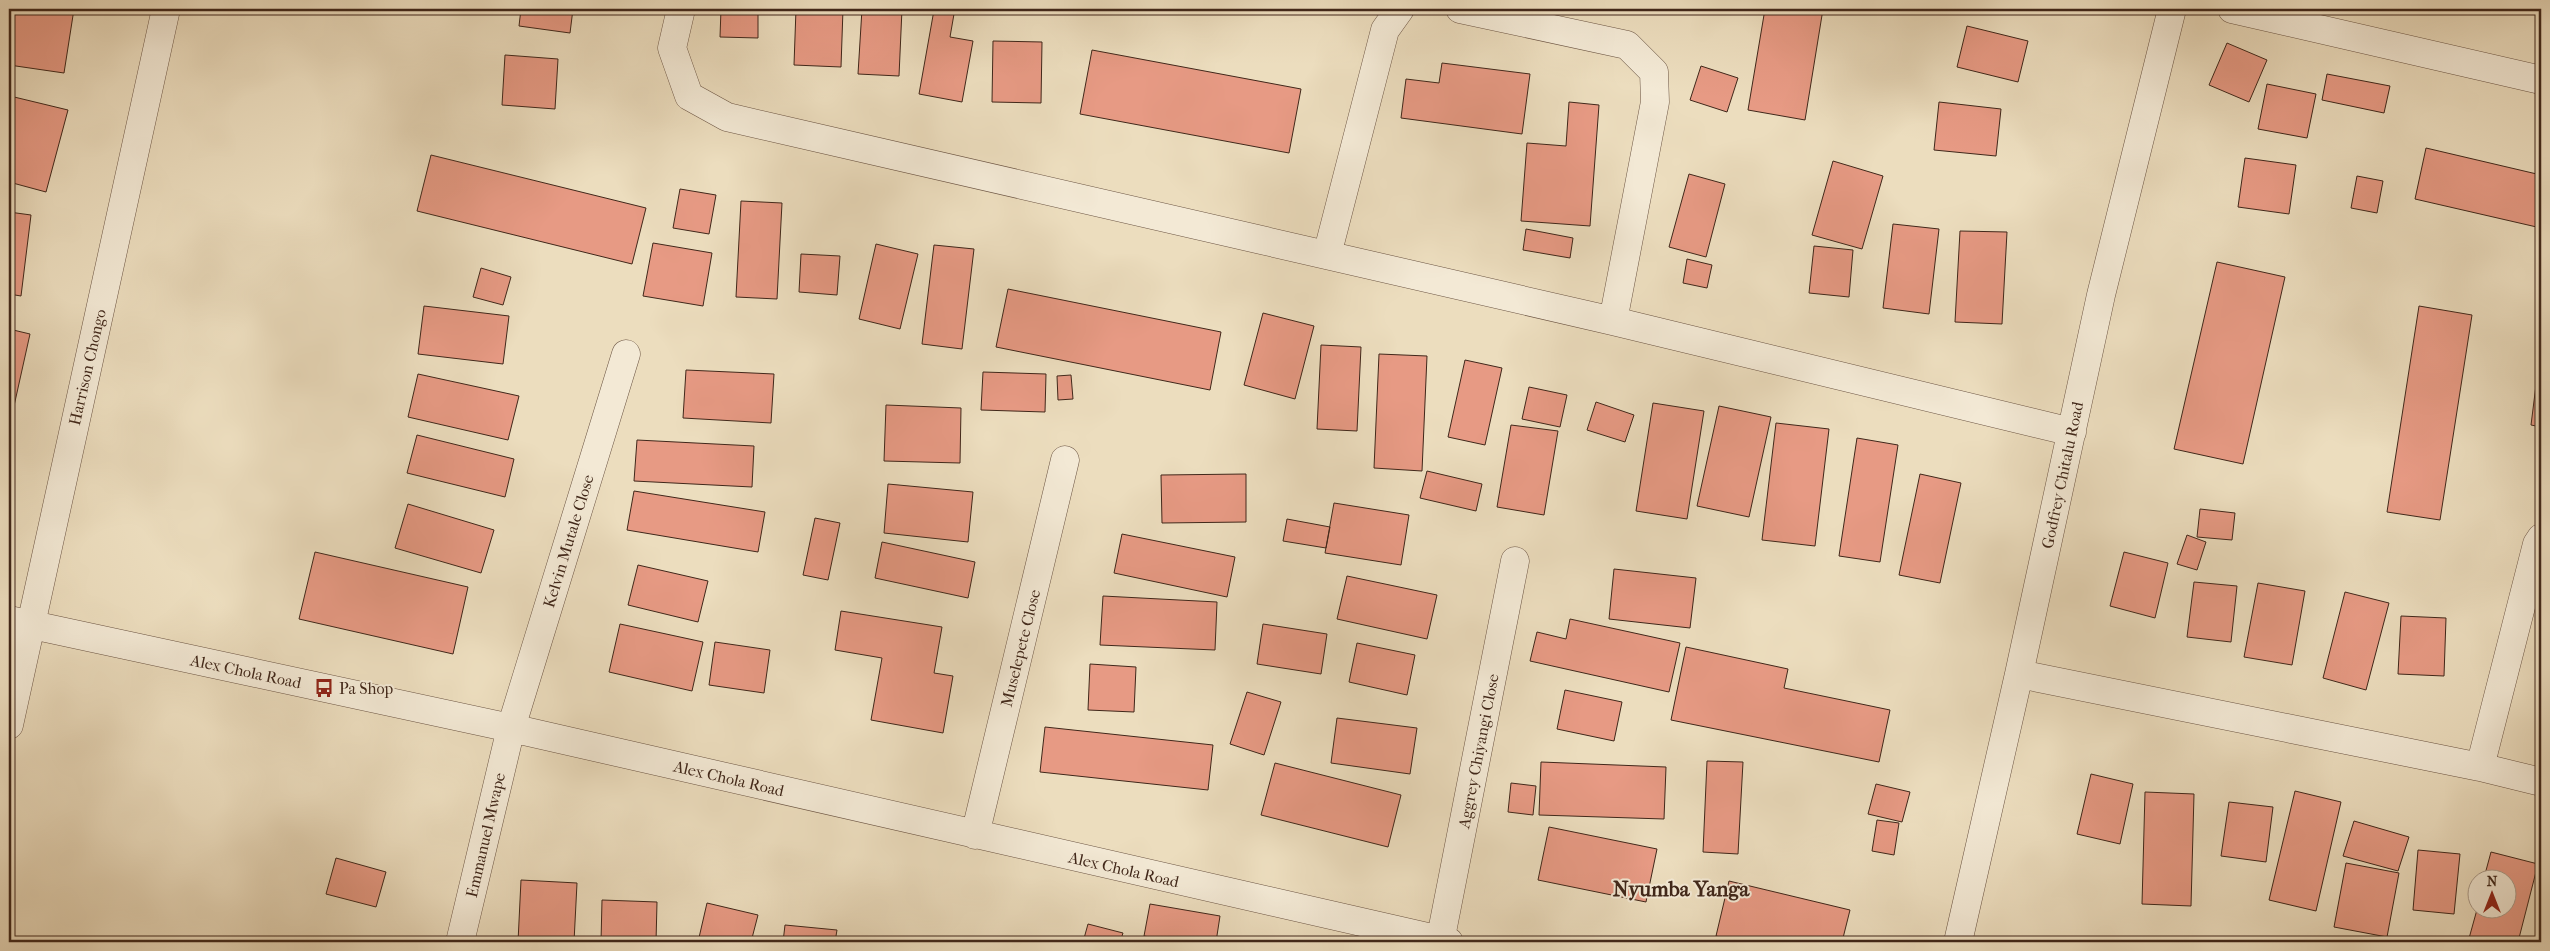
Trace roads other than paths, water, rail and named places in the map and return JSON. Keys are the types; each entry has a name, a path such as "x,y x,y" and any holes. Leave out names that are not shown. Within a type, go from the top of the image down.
{"street":[{"name":"Harrison Chongo","path":"9,725 20,623 166,9"},
{"path":"681,9 672,48 689,96 727,117 1613,321 2072,432"},
{"path":"1327,255 1385,30 1400,9"},
{"path":"1460,9 1626,45 1654,72 1656,102 1613,321"},
{"name":"Godfrey Chitalu Road","path":"1958,942 2019,674 2101,295 2172,9"},
{"path":"2232,9 2541,80"},
{"name":"Kelvin Mutale Close","path":"511,728 626,354"},
{"name":"Muselepete Close","path":"975,835 1065,460"},
{"path":"2480,767 2536,544 2541,538"},
{"name":"Aggrey Chiyangi Close","path":"1443,942 1515,561"},
{"name":"Alex Chola Road","path":"20,623 511,728 1443,942"},
{"path":"2019,674 2480,767 2541,782"},
{"name":"Emmanuel Mwape","path":"460,942 511,728"}],"place":[{"name":"Pa Shop","path":"324,688"}],"district":[{"name":"Nyumba Yanga","path":"1681,889"}]}
